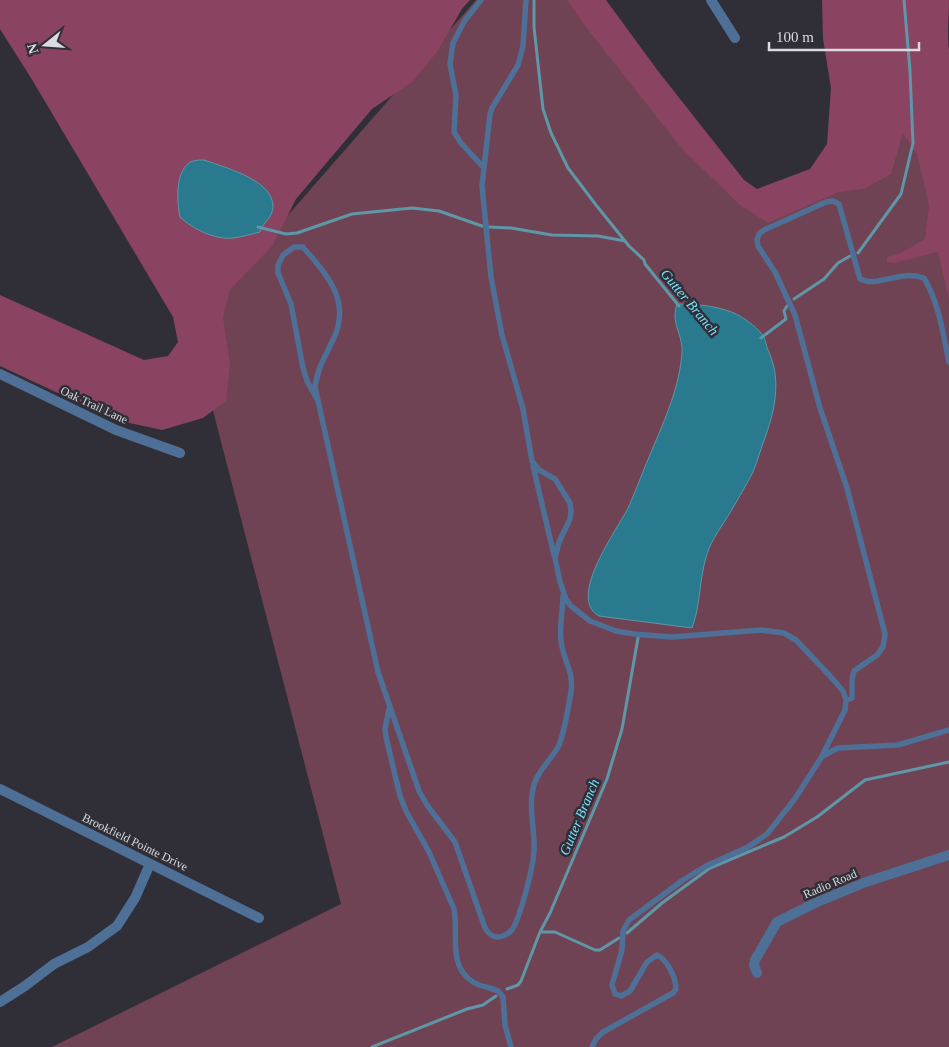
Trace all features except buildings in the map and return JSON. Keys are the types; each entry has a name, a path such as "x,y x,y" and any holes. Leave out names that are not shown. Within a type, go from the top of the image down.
{"street":[{"path":"711,0 735,38"},
{"name":"Oak Trail Lane","path":"0,374 116,430 180,453"},
{"name":"Brookfield Pointe Drive","path":"0,789 260,918"},
{"name":"Radio Road","path":"757,973 754,965 755,960 778,922 815,903 849,889 949,855"},
{"path":"0,1002 26,986 54,964 88,947 117,926 135,898 150,864"}],"lane":[{"path":"481,0 465,20 453,43 450,64 456,96 454,132 460,144 484,168"},
{"path":"526,0 518,65 492,108 482,186 491,277 502,336 523,408 533,464 563,591 571,606 579,613 590,621 616,631 672,637 761,630 784,633 796,640 830,676 843,691 846,700 845,710 821,758 794,800 767,834 758,841 691,876 629,920 623,931 622,950 612,985 613,992 621,996 630,991 647,962 657,954 664,960 674,978 676,989 673,993 603,1032 596,1039 592,1047"},
{"path":"846,700 852,698 854,671 877,655 883,646 885,634 847,488 820,408 795,316 775,272 758,246 759,234 826,202 833,201 839,204 860,279 872,282 908,274 924,278 939,315 949,362"},
{"path":"317,399 307,381 291,304 278,273 278,265 283,255 294,246 303,247 323,271 334,288 338,302 338,328 316,376 315,387 378,672 419,791 455,842 485,928 488,935 492,937 502,936 512,929 517,919 532,865 534,850 532,797 535,782 542,768 559,745 571,692 570,672 560,640 563,591"},
{"path":"533,464 538,470 556,479 570,503 570,519 559,542 555,558"},
{"path":"389,707 385,728 386,737 400,796 406,811 429,852 454,909 456,918 456,954 459,965 470,980 478,985 498,991 503,998 505,1026 512,1047"},
{"path":"821,758 838,748 898,745 949,730"}],"shaded area":[{"path":"0,0 470,0 462,9 437,52 412,82 372,109 296,199 273,245 230,290 223,317 230,364 226,401 203,418 162,430 116,420 0,366 0,295 144,360 168,356 178,342 173,317 0,29"},
{"path":"476,0 586,0 750,208 835,175 846,0 949,169 949,1047 52,1047 341,904 191,326"},
{"path":"567,0 606,0 658,71 744,180 757,189 810,169 827,144 831,88 823,39 822,0 949,0 949,300 938,252 895,263 887,262 887,257 901,253 925,239 929,205 917,154 903,133 891,174 864,189 839,192 768,223 740,205 683,150 585,26"}],"water":[{"path":"204,160 249,177 268,192 272,201 272,212 260,232 233,238 219,237 191,226 180,217 178,188 181,174 184,168 191,162"},
{"path":"677,304 701,305 725,310 740,316 753,325 765,339 773,362 776,386 770,422 753,471 709,548 692,628 599,616 590,607 588,594 591,579 598,563 629,506 675,390 682,352 675,320"}],"waterway":[{"name":"Gutter Branch","path":"534,0 534,27 543,109 551,133 568,168 629,246 644,260 645,264 679,306"},
{"path":"858,253 901,194 913,143 910,71 904,0"},
{"path":"258,227 286,234 297,233 352,214 412,208 439,211 482,226"},
{"path":"489,227 511,228 552,235 598,236 625,241"},
{"path":"794,299 824,279 838,263 850,256"},
{"path":"761,338 786,319 784,311 787,306"},
{"name":"Gutter Branch","path":"507,989 518,985 521,981 540,932 550,913 607,779 622,729 638,638"},
{"path":"627,933 662,903 710,868 784,837 817,817 865,780 949,762"},
{"path":"540,932 555,932 595,950 600,950 619,938"},
{"name":"Gutter Branch","path":"372,1047 467,1009 483,1005 496,996"}]}
